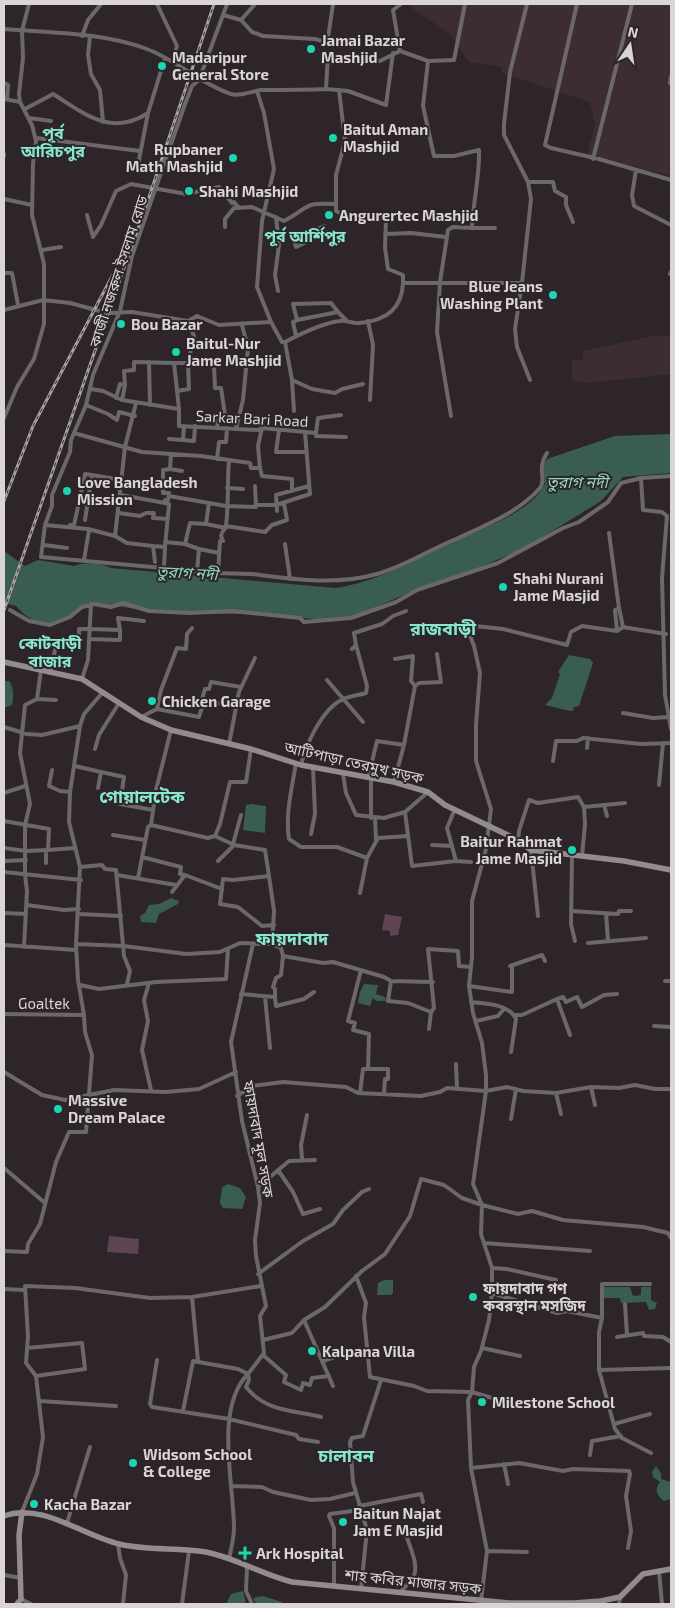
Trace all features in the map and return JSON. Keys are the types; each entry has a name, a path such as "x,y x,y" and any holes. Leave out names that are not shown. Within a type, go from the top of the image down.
{"main road":[{"name":"আটিপাড়া তেরমুখ সড়ক","path":"4,662 82,679 141,717 171,730 251,749 299,764 343,774 394,782 428,792 490,828 518,840 531,850 671,870"},
{"name":"শাহ কবির মাজার সড়ক","path":"4,1516 22,1512 67,1523 118,1544 229,1556 247,1567 292,1582 334,1585 473,1602 601,1603 620,1596"},
{"path":"19,1602 21,1578 19,1535 22,1512"},
{"path":"620,1596 638,1578 671,1569"}],"street":[{"path":"4,418 17,387 34,359 44,324 43,300 45,279 42,250 32,215 36,138 25,109 20,102 24,58 22,31 29,4"},
{"path":"82,36 88,20 101,4"},
{"path":"157,4 177,46 173,60"},
{"name":"কাজী নজরুল ইসলাম রোড","path":"91,389 89,385 120,311 132,256 185,104 192,86 199,80 227,4"},
{"path":"241,20 255,4"},
{"path":"326,89 327,45 333,4"},
{"path":"400,51 393,10 401,4"},
{"path":"328,54 364,61 380,61 400,51 428,61 454,60 456,58 455,45 465,4"},
{"path":"527,4 510,72 504,124 507,144 528,182 530,199 522,283 515,328 517,346 530,380"},
{"path":"577,4 545,145 671,180"},
{"path":"593,159 632,4"},
{"path":"223,15 241,20 252,32 263,36 316,39 326,42 327,45"},
{"path":"4,29 105,37 126,42 173,60 199,80 232,94 257,91 326,89 339,90 386,105 393,53"},
{"path":"90,36 88,55 91,74 100,90 103,122"},
{"path":"138,165 148,112 165,58"},
{"path":"428,61 423,106 434,156 454,156 479,150 480,172 473,198 472,228"},
{"path":"670,82 671,76"},
{"path":"4,83 8,85 5,99 20,102"},
{"path":"297,320 293,304 331,303 346,320 358,324 390,313 402,299 403,275 388,269 385,234 386,219 344,214 336,211 336,175 345,141 339,90"},
{"path":"257,91 264,113 274,169 262,221 257,287 271,322 282,342 285,342 292,380 294,411"},
{"path":"25,109 53,94 70,103 78,112 103,122 135,121 148,112"},
{"path":"29,118 51,121"},
{"path":"36,138 140,150"},
{"path":"636,170 632,195 634,206 671,225"},
{"path":"528,182 553,182 555,190 566,197 566,205 573,222"},
{"path":"87,215 93,236 101,225 116,191 131,184 156,187 186,194 219,187 232,203 234,202 239,208"},
{"path":"4,199 32,206"},
{"path":"225,227 225,219 234,208 252,207 285,220 306,205 316,203 336,204"},
{"path":"276,217 279,245 275,275 278,291"},
{"path":"324,226 294,240 296,248 327,232"},
{"path":"451,416 438,343 440,282 446,237 451,227 495,228"},
{"path":"385,234 411,233 446,237"},
{"path":"42,250 61,247"},
{"path":"4,273 12,273 18,305"},
{"path":"403,283 522,283"},
{"path":"4,310 43,300 70,303 108,313 120,311 188,321 197,316 213,324 242,325 271,322"},
{"path":"296,336 293,322 338,312"},
{"path":"285,342 326,325 346,320"},
{"path":"177,392 188,389 188,363 194,336 188,321"},
{"path":"368,321 373,345 370,400"},
{"path":"236,429 243,400 248,348 242,325"},
{"path":"122,400 125,385 124,371 134,370 134,362 214,365 215,388 221,388 225,415 219,416 217,427"},
{"path":"149,362 150,405"},
{"path":"174,363 179,409"},
{"path":"292,380 312,389 335,393 342,389 363,384"},
{"path":"116,398 120,384 125,385"},
{"path":"91,389 74,434 70,452 52,495 52,506 45,525 44,545 41,556 335,582 377,574 418,558 424,553 527,502 542,486 541,467 547,453"},
{"name":"Sarkar Bari Road","path":"91,389 103,391 122,400 179,409 179,426 236,429 262,428 316,433 316,436 346,437"},
{"path":"115,536 125,447 135,416 136,403"},
{"path":"86,405 117,420 120,412 135,416"},
{"path":"316,433 318,418 341,416"},
{"path":"183,440 184,426"},
{"path":"169,439 194,442 195,426"},
{"path":"217,459 219,442 226,442 227,428"},
{"path":"262,428 258,446 262,476 292,479 292,491"},
{"path":"279,430 276,452 306,452"},
{"path":"182,471 163,470 163,493 169,493 169,496 226,506 256,507 256,505 284,503 310,494 305,432"},
{"path":"74,434 142,452 201,456 250,463 251,468 260,468"},
{"path":"170,469 171,454"},
{"path":"218,573 220,541 223,541 221,536 226,527 229,460"},
{"path":"45,525 65,528 66,526 74,525 85,474 121,480"},
{"path":"85,520 92,475"},
{"path":"10,610 29,621 50,626 70,617 82,607 90,604 103,604 112,607 123,603 149,611 190,614 232,611 300,618 304,622 351,618 396,602 417,590 467,575 521,553 563,528 579,522 608,502 621,484 641,478 671,476"},
{"path":"641,478 643,510 662,512 667,516"},
{"path":"255,486 256,505"},
{"path":"277,511 276,495 309,486"},
{"path":"227,488 243,489"},
{"path":"121,496 169,504 164,568"},
{"path":"165,503 169,496"},
{"path":"206,524 209,503"},
{"path":"186,544 190,523 266,532 272,525 287,520 284,503"},
{"path":"671,512 667,516 662,578 666,634 665,683 669,703 668,718 671,729"},
{"path":"119,513 140,516 146,513 154,513 154,518 168,519"},
{"path":"66,526 115,536 128,543 153,546 186,544 191,548 220,553"},
{"path":"84,560 89,530"},
{"path":"609,534 623,627"},
{"path":"285,544 290,579"},
{"path":"44,545 67,548"},
{"path":"153,546 155,562"},
{"path":"197,571 199,549"},
{"path":"664,556 671,557"},
{"path":"82,679 88,660 90,604"},
{"path":"617,631 615,610 619,608"},
{"path":"367,858 337,847 301,847 289,839 289,807 299,764 312,733 335,704 343,699 366,693 367,686 354,647 354,633 382,624 393,616 406,611"},
{"path":"89,639 120,640 118,618 144,621"},
{"path":"481,1601 487,1551 471,1468 468,1400 472,1392 474,1367 482,1348 492,1293 492,1268 481,1234 482,1205 473,1184 486,1091 482,1043 471,1002 469,986 472,901 490,828 491,809 476,762 475,738 480,673 474,646 466,625 504,628 567,645 571,632 582,626 617,631 623,627 666,634"},
{"path":"157,709 161,690 177,648 186,649 187,634 192,628"},
{"path":"45,640 79,645 79,629 120,630"},
{"path":"50,672 57,642"},
{"path":"394,782 404,745 415,686 419,683 441,682 437,654"},
{"path":"395,659 413,656 411,681 415,686"},
{"path":"229,744 241,687 255,658"},
{"path":"37,699 41,670"},
{"path":"327,680 362,722"},
{"path":"141,717 157,709 200,717 205,689 209,689 211,682 241,687"},
{"path":"4,1251 27,1252 28,1244 40,1224 56,1162 69,1132 86,1132 92,1055 85,1032 76,950 80,867 69,822 70,792 80,726 84,714 103,692"},
{"path":"24,947 27,905 24,875 26,860 25,825 30,804 25,786 20,752 25,705 37,699 56,700"},
{"path":"204,701 237,706"},
{"path":"95,749 99,735 119,703"},
{"path":"623,713 653,718 668,718"},
{"path":"4,726 22,732 48,734 80,726"},
{"path":"138,878 171,730"},
{"path":"587,748 588,738"},
{"path":"553,762 556,741 577,741 588,738 642,744 671,743"},
{"path":"376,840 370,778 377,741 404,745"},
{"path":"659,786 663,743"},
{"path":"151,825 209,839 215,836 220,824 230,782 246,782 251,749"},
{"path":"75,766 124,776 120,804 153,810"},
{"path":"311,834 315,814 313,767"},
{"path":"52,770 49,786 58,788 60,791 70,792"},
{"path":"98,788 101,772"},
{"path":"343,774 346,793 356,816 373,818 391,817 405,812 428,792"},
{"path":"4,792 25,786"},
{"path":"518,840 529,800 538,803 578,797 584,807 585,824 582,856"},
{"path":"584,807 625,802"},
{"path":"604,805 607,816"},
{"path":"455,809 447,828 456,862"},
{"path":"405,812 412,866 471,862"},
{"path":"218,861 233,844 241,815"},
{"path":"4,821 49,829 46,863"},
{"path":"113,835 145,840"},
{"path":"215,836 233,844 265,850 274,925 272,944"},
{"path":"360,893 367,858 376,840 380,837 408,836"},
{"path":"432,845 452,846"},
{"path":"4,848 26,851 74,848"},
{"path":"531,850 538,916"},
{"path":"572,856 571,911 572,934 575,941"},
{"path":"142,857 181,866 180,874 222,889"},
{"path":"4,861 26,860"},
{"path":"80,867 102,865 105,869 116,870 124,956 130,971 127,984"},
{"path":"4,872 80,880"},
{"path":"117,875 177,885"},
{"path":"172,892 185,875"},
{"path":"269,876 234,880 222,879 220,904 238,907 262,926 274,925"},
{"path":"27,905 121,916"},
{"path":"571,911 618,914 619,911 631,911"},
{"path":"4,913 26,914"},
{"path":"606,913 608,941"},
{"path":"588,942 646,938"},
{"path":"76,944 124,946 186,954 220,952 240,943 272,944 281,948 283,956 281,975 276,978 273,987 275,989 276,1006 285,1006 304,999 314,992"},
{"name":"ফায়দাবাদ মূল সড়ক","path":"253,944 231,1042 238,1096 260,1203 255,1240 258,1274 266,1306 260,1316 263,1340 262,1355"},
{"path":"4,946 76,950"},
{"path":"80,985 99,989 127,984 200,978 226,979 228,949"},
{"path":"430,1029 431,1012 434,1008 433,982 428,949 458,951 459,966 471,967"},
{"path":"469,986 512,992 512,966 510,966 542,955 545,961"},
{"path":"283,956 324,963 333,962 384,977 391,981 433,982"},
{"path":"361,970 348,1021 355,1023 353,1030 369,1034 368,1069"},
{"path":"391,981 388,1000 408,1003 431,1012"},
{"path":"665,981 671,981"},
{"path":"149,983 144,1000 147,1026 142,1050 151,1090"},
{"path":"241,994 274,997"},
{"path":"471,1002 495,1004 514,1015 522,1015 564,997 566,1002 577,997 582,1006 604,995 617,994"},
{"path":"265,997 270,1048"},
{"path":"557,999 570,1035"},
{"path":"476,1020 498,1016 504,1009"},
{"name":"Goaltek","path":"4,1014 84,1015"},
{"path":"512,1052 516,1019 514,1015"},
{"path":"654,1026 671,1027"},
{"path":"456,1064 457,1089"},
{"path":"360,1093 363,1069 388,1069 388,1079 384,1079 384,1093"},
{"path":"4,1072 42,1095 65,1100 114,1090 166,1092 199,1090 236,1072"},
{"path":"238,1096 252,1086 283,1082 346,1087 360,1093 421,1096 440,1092 447,1088 486,1091 507,1087 556,1093 591,1087 619,1088 635,1085 655,1089 671,1089"},
{"path":"591,1087 595,1105"},
{"path":"511,1119 516,1089"},
{"path":"556,1093 561,1114"},
{"path":"302,1159 301,1145 307,1115"},
{"path":"258,1187 289,1161 315,1160"},
{"path":"4,1168 45,1203"},
{"path":"278,1170 293,1192 303,1214 320,1209"},
{"path":"263,1340 292,1333 304,1320 325,1307 356,1276 385,1254 402,1232 410,1216 421,1179 444,1185 462,1198 518,1214 532,1211 563,1220 643,1227 668,1233 671,1238"},
{"path":"258,1274 303,1241 332,1224 343,1210 362,1192 369,1189"},
{"path":"484,1243 590,1251"},
{"path":"492,1268 507,1269 556,1280"},
{"path":"356,1276 366,1303 364,1317 369,1375 381,1380 414,1386 427,1391 472,1392 512,1404"},
{"path":"650,1284 602,1284 599,1370 614,1424 621,1436 639,1448 651,1452"},
{"path":"22,1512 37,1474 43,1437 36,1376 26,1363 28,1336 25,1286 75,1288 150,1298 192,1297 261,1286"},
{"path":"4,1289 24,1290"},
{"path":"492,1293 557,1313 567,1311 602,1318"},
{"path":"192,1297 198,1361"},
{"path":"625,1304 627,1335"},
{"path":"304,1320 333,1386"},
{"path":"617,1337 643,1333 644,1336 663,1336 671,1342"},
{"path":"27,1348 82,1344 85,1369 36,1376"},
{"path":"482,1348 520,1356"},
{"path":"323,1361 349,1352 350,1354 368,1352"},
{"path":"229,1556 234,1528 228,1419 242,1380 262,1355 286,1375 284,1382 301,1390 303,1383 310,1384 312,1378 329,1376"},
{"path":"157,1360 151,1406 207,1417 228,1419 296,1435 298,1439 318,1442"},
{"path":"183,1411 193,1361 238,1369 248,1374"},
{"path":"599,1370 671,1368"},
{"path":"248,1374 249,1380 246,1387 261,1402 277,1409 321,1417"},
{"path":"362,1589 367,1530 355,1493 351,1470 350,1442 352,1438 363,1436 381,1380"},
{"path":"40,1401 116,1406"},
{"path":"614,1424 650,1414"},
{"path":"590,1455 592,1441 621,1436"},
{"path":"67,1523 90,1447"},
{"path":"471,1468 504,1464 532,1464 563,1471 573,1468 628,1471 630,1474 626,1496 630,1531 628,1548"},
{"path":"504,1464 508,1484"},
{"path":"232,1486 262,1487 273,1492 311,1500 330,1499 355,1493"},
{"path":"334,1585 332,1541 334,1528 329,1516 330,1514 421,1494 423,1502"},
{"path":"400,1593 414,1577 415,1564 405,1532"},
{"path":"118,1544 120,1558 126,1575 123,1604"},
{"path":"182,1604 189,1551"},
{"path":"487,1551 527,1552"},
{"path":"247,1567 246,1590 252,1604"},
{"path":"659,1571 662,1604"},
{"path":"4,1575 21,1578"},
{"path":"619,1604 620,1596"},
{"path":"19,1602 31,1604"}],"shaded area":[{"path":"406,4 671,4 671,176 587,154 595,125 590,102 502,73 502,67 469,62 450,34"},
{"path":"651,336 671,336 671,374 586,383 572,380 572,361 582,360 584,351"},
{"path":"385,914 402,917 398,935 390,936 390,931 382,930"},
{"path":"109,1236 139,1239 138,1254 107,1252"}],"water":[{"name":"তুরাগ নদী","path":"671,434 671,473 623,477 601,501 523,549 456,577 419,588 361,614 334,621 261,614 161,613 110,605 85,605 54,625 42,626 25,615 16,606 4,603 4,551 25,566 38,560 74,566 92,564 111,568 336,588 348,586 395,570 442,546 492,525 524,507 545,484 543,467 547,459 615,436"},
{"path":"569,655 590,659 593,663 579,706 574,707 573,711 545,705 552,698 560,674 558,672"},
{"path":"4,681 9,681 13,696 12,705 4,708"},
{"path":"246,805 266,806 265,833 243,830"},
{"path":"171,898 179,901 178,904 159,914 156,923 141,922 140,916 145,913 149,905 159,904"},
{"path":"364,984 378,985 376,994 385,997 386,1001 377,1001 373,998 370,1006 358,1003"},
{"path":"228,1184 240,1188 246,1197 242,1209 223,1208 220,1203 222,1187"},
{"path":"384,1280 393,1280 393,1293 391,1295 377,1295 378,1283"},
{"path":"604,1287 630,1287 633,1296 641,1295 641,1287 651,1287 651,1300 657,1303 655,1309 649,1310 646,1302 621,1303 620,1298 602,1298"},
{"path":"656,1466 661,1473 661,1479 671,1482 671,1499 664,1501 658,1495 657,1487 660,1482 653,1477 652,1472"},
{"path":"243,1591 246,1604 226,1604 231,1594"},
{"path":"263,1596 282,1602 282,1604 256,1604 253,1598"}],"railway":[{"path":"4,610 149,197 214,4"},
{"path":"4,501 33,426 119,263"}],"place":[{"name":"Jamai Bazar Mashjid","path":"311,49"},
{"name":"Madaripur General Store","path":"162,66"},
{"name":"Baitul Aman Mashjid","path":"333,138"},
{"name":"Rupbaner Math Mashjid","path":"233,158"},
{"name":"Shahi Mashjid","path":"189,191"},
{"name":"Angurertec Mashjid","path":"329,215"},
{"name":"Blue Jeans Washing Plant","path":"553,295"},
{"name":"Bou Bazar","path":"121,324"},
{"name":"Baitul-Nur Jame Mashjid","path":"176,352"},
{"name":"Love Bangladesh Mission","path":"67,491"},
{"name":"Shahi Nurani Jame Masjid","path":"503,587"},
{"name":"Chicken Garage","path":"152,701"},
{"name":"Baitur Rahmat Jame Masjid","path":"572,850"},
{"name":"Massive Dream Palace","path":"58,1109"},
{"name":"ফায়দাবাদ গণ কবরস্থান মসজিদ","path":"473,1297"},
{"name":"Kalpana Villa","path":"312,1351"},
{"name":"Milestone School","path":"482,1402"},
{"name":"Widsom School & College","path":"133,1463"},
{"name":"Kacha Bazar","path":"34,1504"},
{"name":"Baitun Najat Jam E Masjid","path":"343,1522"},
{"name":"Ark Hospital","path":"245,1553"}],"district":[{"name":"পূর্ব আরিচপুর","path":"53,141"},
{"name":"পূর্ব আর্শিপুর","path":"305,235"},
{"name":"রাজবাড়ী","path":"443,628"},
{"name":"কোটবাড়ী বাজার","path":"50,651"},
{"name":"গোয়ালটেক","path":"142,796"},
{"name":"ফায়দাবাদ","path":"292,938"},
{"name":"চালাবন","path":"346,1455"}]}
